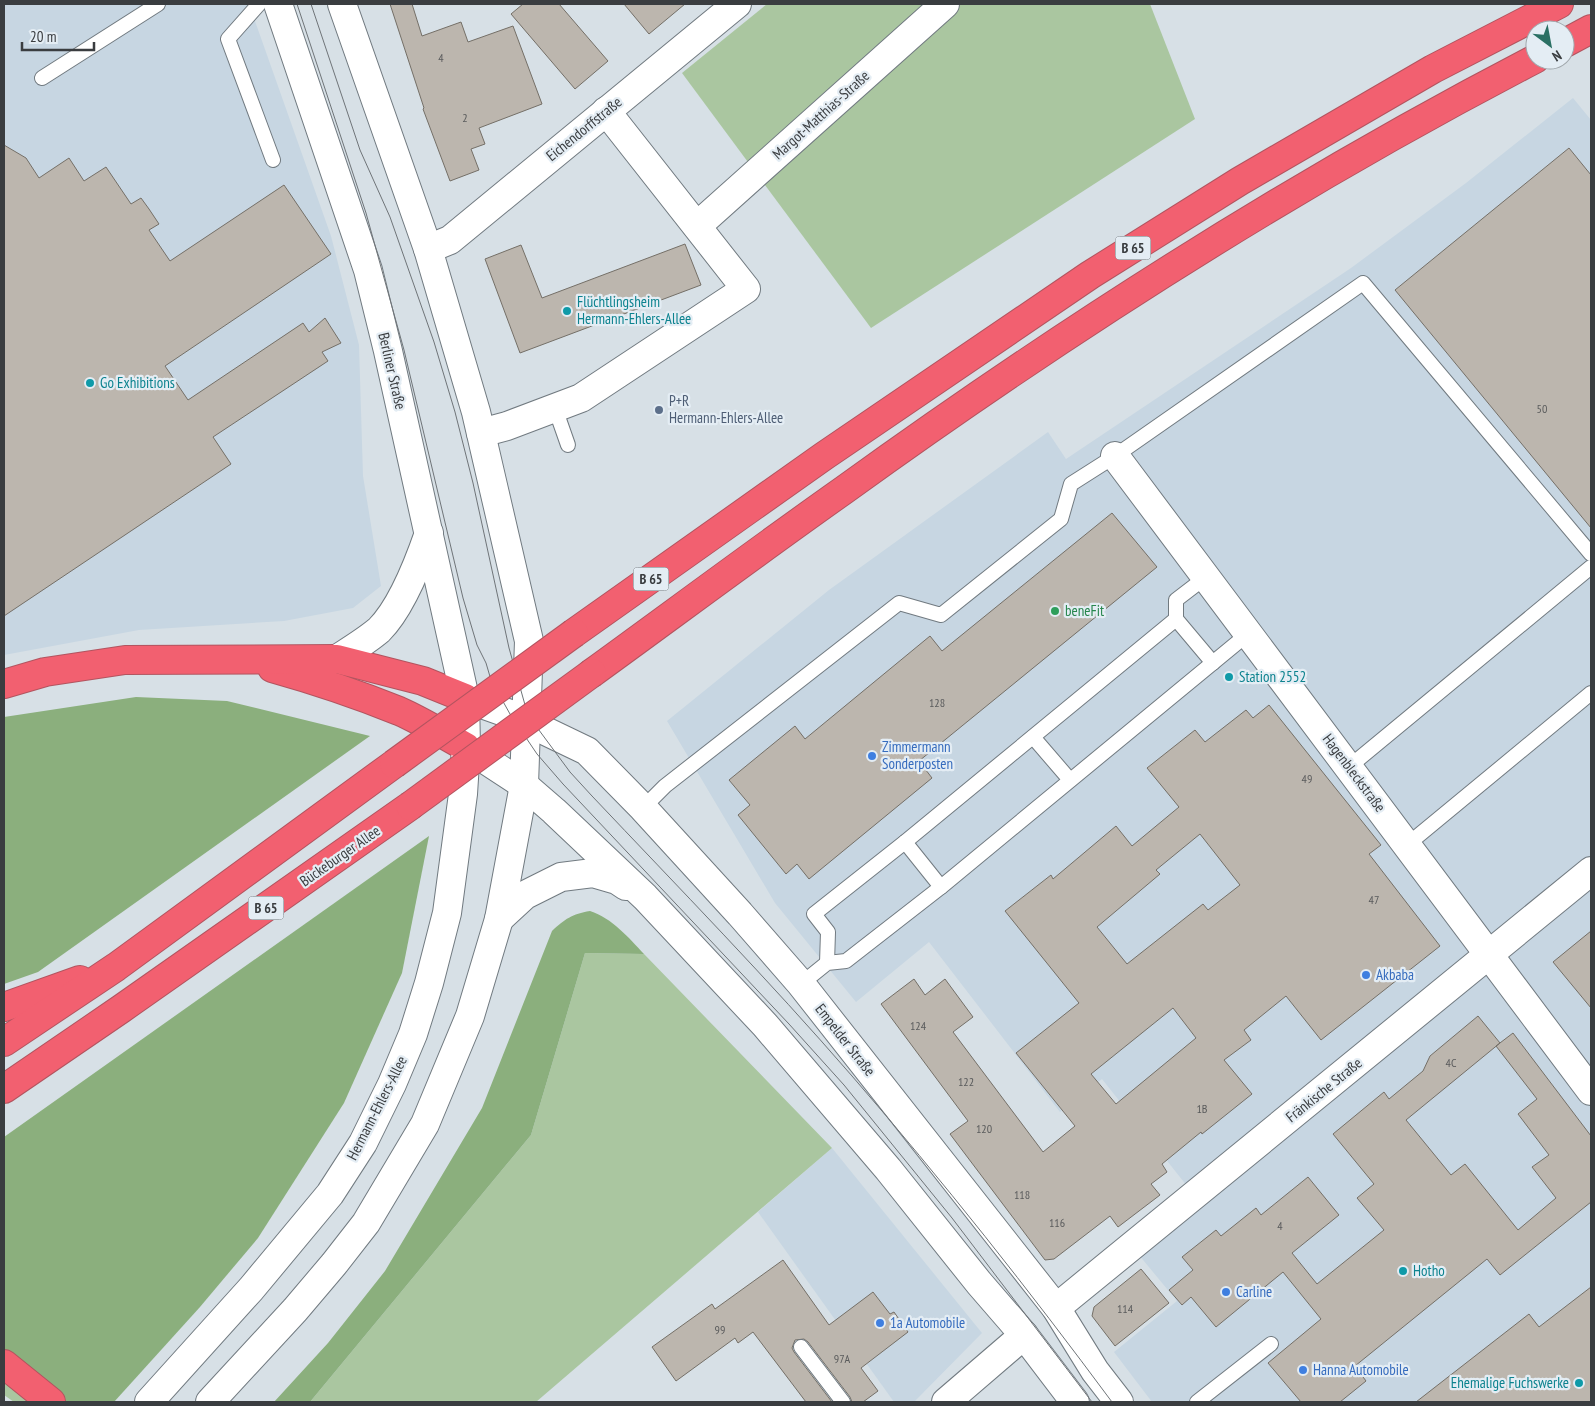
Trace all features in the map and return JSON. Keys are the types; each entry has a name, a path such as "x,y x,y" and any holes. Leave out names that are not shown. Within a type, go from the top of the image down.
{"highway":[{"name":"B 65","path":"4,1042 116,967 574,633 824,456 1090,275 1265,166 1433,69 1558,4"},
{"path":"1575,38 1591,29"},
{"name":"Bückeburger Allee","path":"4,1089 121,1010 410,806 844,489 1109,308 1268,208 1451,102 1525,64"},
{"path":"237,659 316,680 399,712 466,747"},
{"path":"4,684 45,672 126,660 337,659 423,681 465,698"},
{"path":"4,1007 116,967"},
{"path":"4,1110 121,1010"},
{"path":"4,1364 51,1402"}],"street":[{"name":"Berliner Straße","path":"278,4 368,270 465,698 466,747"},
{"path":"210,1402 295,1310 366,1223 426,1124 470,1016 499,919 524,785 528,722 529,641 476,412 437,276 342,4"},
{"name":"Eichendorffstraße","path":"428,249 450,240 737,4"},
{"name":"Margot-Matthias-Straße","path":"696,226 945,4"},
{"path":"480,433 507,426 581,398 746,289 606,111"},
{"name":"Hagenbleckstraße","path":"1115,456 1591,1091"},
{"path":"337,659 364,642 380,629 413,576 428,533"},
{"path":"427,725 530,654"},
{"path":"465,698 528,722"},
{"name":"Empelder Straße","path":"528,722 587,751 643,808 801,984 1056,1308 1095,1371 1119,1402"},
{"path":"466,747 524,785 645,897 765,1025 888,1168 979,1283 1024,1335 1075,1402"},
{"name":"Hermann-Ehlers-Allee","path":"149,1402 251,1289 330,1194 363,1143 392,1084 416,1026 447,913 463,794 466,747"},
{"name":"Fränkische Straße","path":"946,1402 1056,1308 1591,871"},
{"path":"499,919 526,895 561,877 593,873 617,880 645,897"}],"lane":[{"path":"42,78 158,4"},
{"path":"259,4 228,39 272,160"},
{"path":"643,808 665,786 899,603 941,615 1061,519 1071,484 1115,456 1363,282 1591,554"},
{"path":"554,408 568,445"},
{"path":"1349,767 1591,567"},
{"path":"1206,577 1176,600 1176,619 1213,663"},
{"path":"827,963 828,932 814,914 905,842 1176,619"},
{"path":"801,984 827,963 846,961 941,887 1249,633"},
{"path":"1407,845 1591,693"},
{"path":"1033,737 1070,780"},
{"path":"905,842 941,887"},
{"path":"1197,1402 1271,1344"},
{"path":"801,1348 843,1402"}],"shaded area":[{"path":"4,4 249,4 331,236 359,345 363,476 381,586 353,608 284,621 139,630 4,655"},
{"path":"1573,98 1591,120 1591,1402 1152,1402 1114,1352 1177,1301 1129,1243 1191,1191 1102,1079 1060,1112 929,942 856,1002 775,903 667,721 829,590 1048,432 1066,459 1351,268 1466,183"},
{"path":"832,1148 982,1333 914,1402 894,1402 758,1212"}],"green space":[{"path":"767,4 1150,4 1195,119 871,328 682,73"},
{"path":"136,697 227,701 370,736 38,972 4,984 4,717"},
{"path":"429,836 402,973 344,1103 258,1238 200,1307 114,1402 54,1402 4,1364 4,1137"},
{"path":"590,911 613,923 644,954 585,953 531,1135 310,1402 274,1402 328,1343 385,1271 482,1108 552,931 569,918"},
{"path":"585,953 644,954 832,1148 536,1402 310,1402 531,1135"},
{"path":"4,1382 31,1402 14,1402 4,1395"}],"building":[{"path":"390,4 412,4 422,36 461,22 468,42 513,26 542,104 479,128 485,144 471,149 479,170 450,181 423,109"},
{"path":"523,4 559,4 608,61 575,89 511,14"},
{"path":"624,4 685,4 649,34"},
{"name":"Go Exhibitions","path":"4,145 26,158 39,178 69,158 84,181 106,167 131,204 141,198 149,209 159,224 149,230 170,261 284,185 331,254 165,366 188,400 303,323 309,332 325,318 341,343 322,352 328,361 213,437 231,464 4,616"},
{"path":"1569,148 1591,175 1591,528 1395,290"},
{"name":"Flüchtlingsheim Hermann-Ehlers-Allee","path":"685,244 701,285 520,353 485,259 521,245 542,298"},
{"path":"1112,513 1157,567 919,761 932,778 809,879 797,864 786,874 738,815 750,805 729,780 795,726 805,739 930,636 942,651"},
{"path":"1269,705 1381,845 1369,854 1440,946 1321,1040 1286,996 1244,1030 1251,1040 1224,1060 1252,1094 1162,1164 1167,1172 1151,1184 1160,1195 1118,1227 1110,1216 1054,1259 1045,1260 950,1134 968,1121 881,1004 914,979 925,995 945,979 973,1017 953,1032 1043,1152 1075,1126 1016,1053 1079,1003 1005,911 1051,875 1053,879 1116,826 1132,846 1179,807 1147,768 1195,730 1205,742 1246,710 1253,718","holes":["1200,834 1240,885 1208,910 1203,904 1127,964 1097,927 1160,874 1156,870","1173,1008 1196,1038 1116,1104 1091,1074"]},
{"path":"1591,931 1591,1008 1553,962"},
{"path":"1478,1016 1500,1043 1513,1033 1591,1136 1591,1202 1500,1275 1487,1259 1355,1366 1366,1381 1340,1402 1301,1402 1268,1363 1321,1319 1283,1272 1216,1327 1191,1297 1182,1305 1169,1290 1193,1270 1182,1257 1216,1230 1221,1236 1256,1208 1261,1215 1308,1177 1339,1215 1292,1253 1317,1284 1384,1230 1357,1198 1374,1184 1333,1134 1384,1092 1389,1099 1423,1071 1430,1056","holes":["1496,1046 1537,1099 1518,1114 1549,1155 1532,1167 1556,1198 1518,1230 1465,1164 1451,1175 1406,1120"]},
{"path":"783,1260 829,1325 873,1292 890,1314 894,1312 908,1332 861,1368 878,1391 863,1402 852,1402 804,1339 795,1340 792,1348 832,1402 806,1402 753,1332 738,1343 735,1338 676,1381 652,1347 712,1304 715,1309"},
{"path":"1141,1269 1169,1303 1115,1346 1092,1316 1094,1307"},
{"path":"1591,1287 1591,1402 1416,1402 1529,1314 1539,1327"}],"tram line":[{"path":"297,4 366,213 404,350 463,598 477,645 486,663 491,680 510,714 537,754 563,784 844,1085 952,1218 1092,1402"},
{"path":"311,4 360,150 390,217 434,342 455,412 473,483 509,648 527,712 570,772 788,1004 886,1116 985,1236 1112,1402"}],"place":[{"name":"Flüchtlingsheim Hermann-Ehlers-Allee","path":"567,311"},
{"name":"Go Exhibitions","path":"90,383"},
{"name":"P+R Hermann-Ehlers-Allee","path":"659,410"},
{"name":"beneFit","path":"1055,611"},
{"name":"Station 2552","path":"1229,677"},
{"name":"Zimmermann Sonderposten","path":"872,756"},
{"name":"Akbaba","path":"1366,975"},
{"name":"Hotho","path":"1403,1271"},
{"name":"Carline","path":"1226,1292"},
{"name":"1a Automobile","path":"880,1323"},
{"name":"Hanna Automobile","path":"1303,1370"},
{"name":"Ehemalige Fuchswerke","path":"1579,1383"}]}
